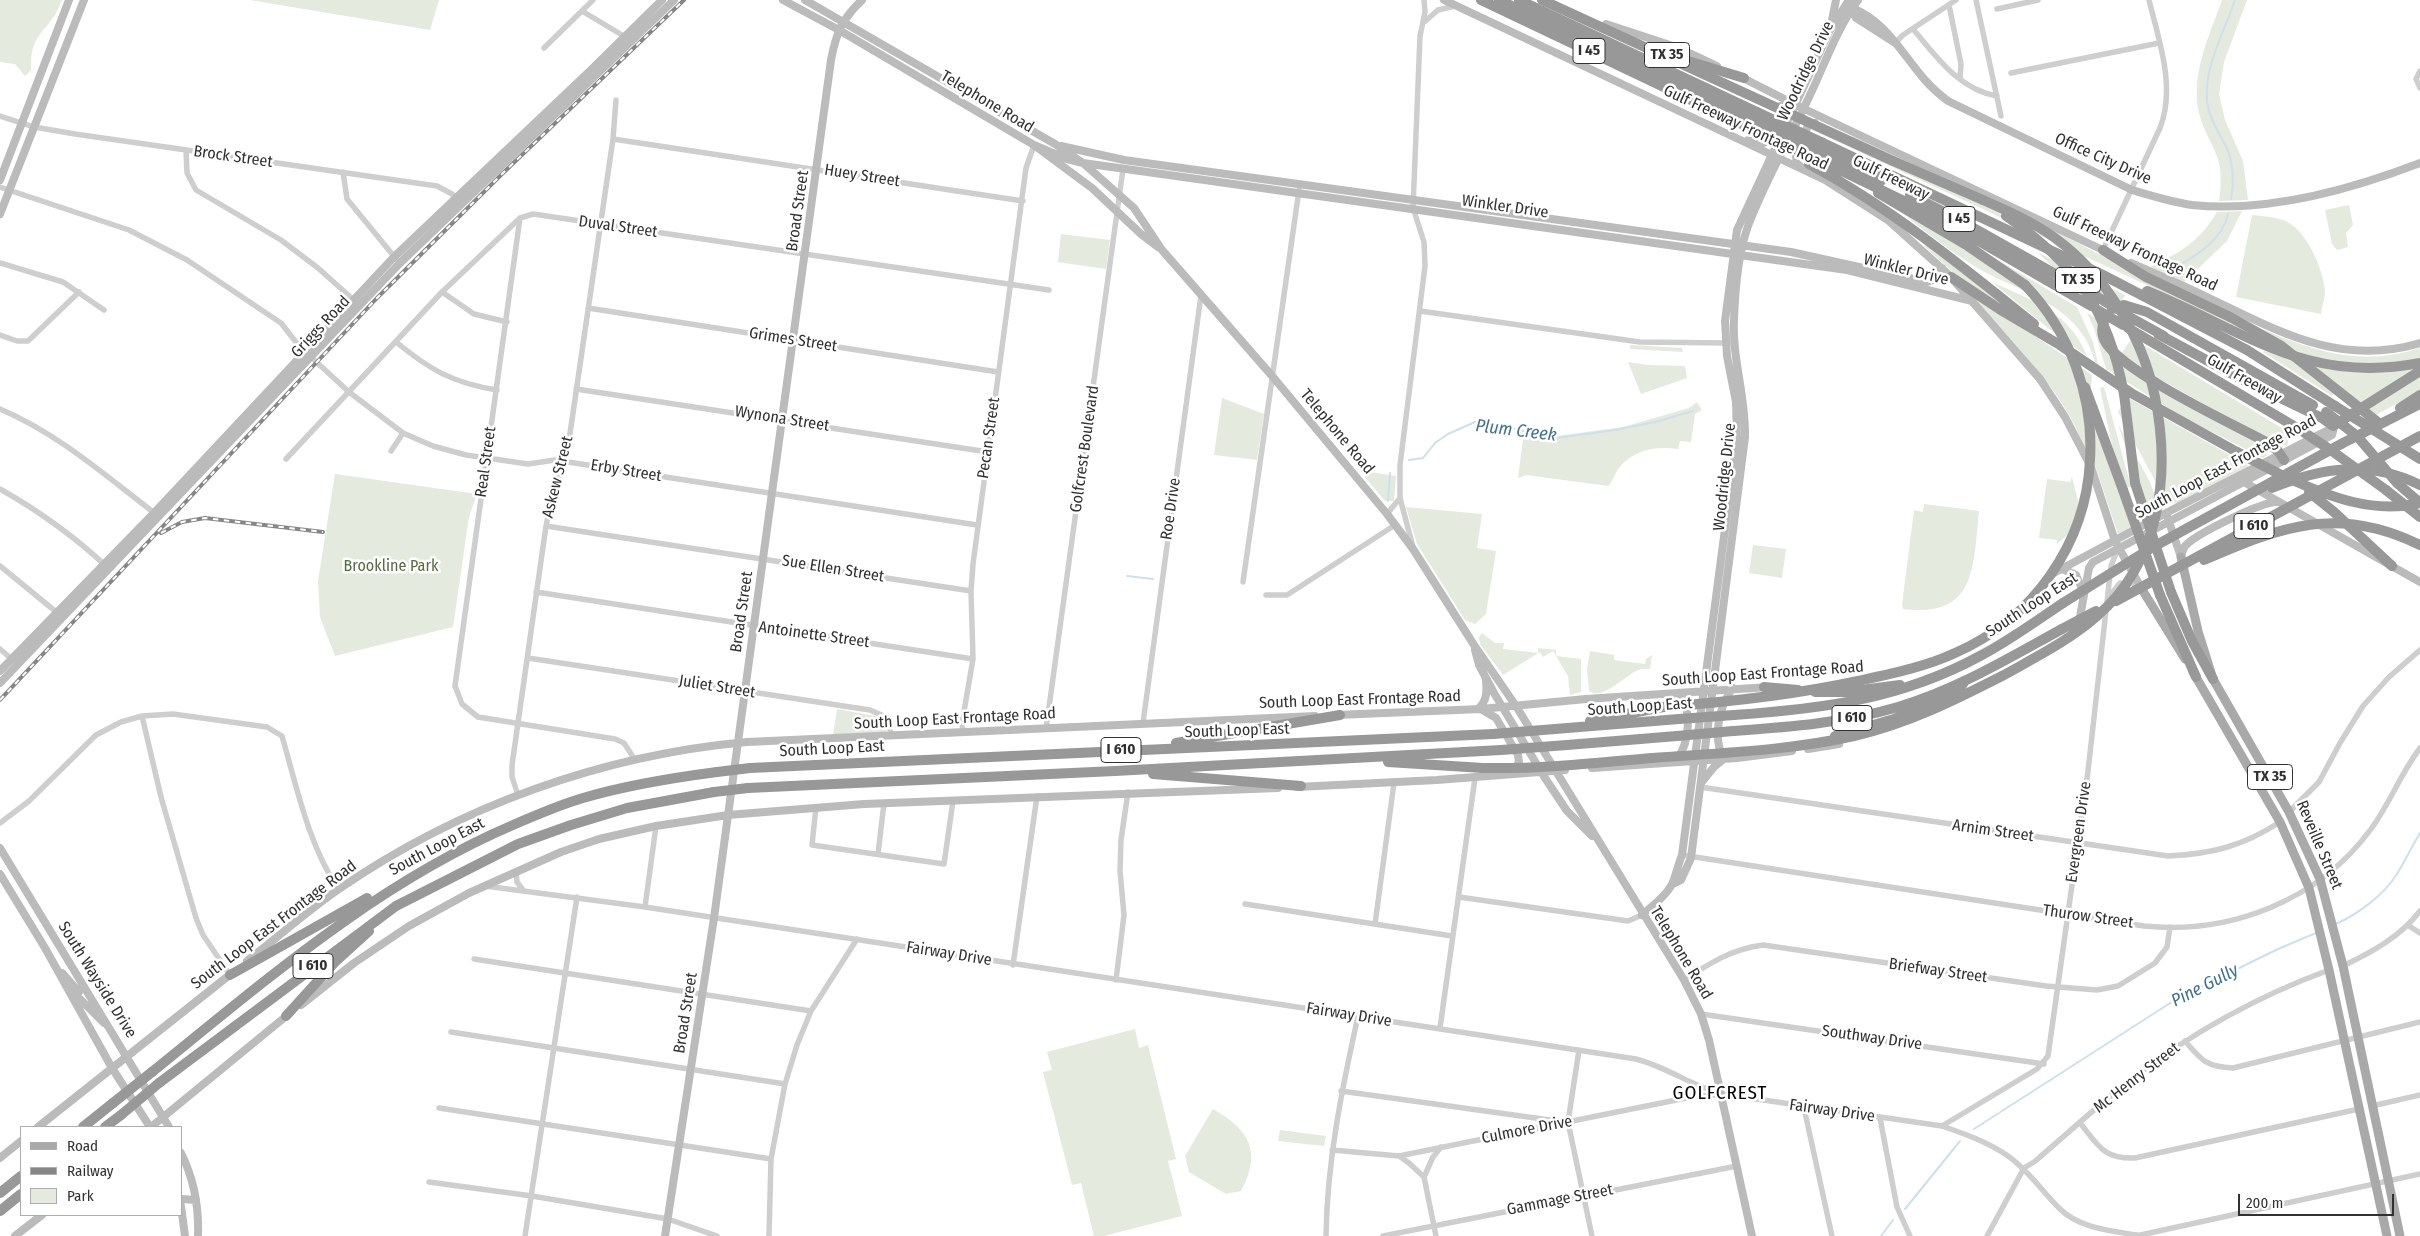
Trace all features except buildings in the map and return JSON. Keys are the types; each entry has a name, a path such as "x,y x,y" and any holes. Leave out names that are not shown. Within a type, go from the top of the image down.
{"highway":[{"name":"Gulf Freeway","path":"1480,0 1753,120"},
{"name":"Gulf Freeway","path":"1500,0 1753,120 1779,141 1945,221 2299,429 2386,490 2420,517"},
{"name":"Gulf Freeway","path":"1519,0 1583,31 1753,120 1813,157 1956,218 2096,296 2158,334 2326,412 2357,436 2402,487 2420,503"},
{"name":"TX 35","path":"1542,0 1983,200 2027,231 2058,257 2081,284 2101,318 2117,358 2124,394 2135,483 2171,592 2192,641 2214,679"},
{"path":"1583,31 1603,33 1744,78"},
{"name":"Gulf Freeway","path":"1813,157 2103,275 2247,350 2335,406 2376,427"},
{"path":"1813,157 1840,180 1904,221 2060,345"},
{"name":"TX 35","path":"1843,171 1908,213 1968,246 2025,285 2036,297 2060,332 2079,372 2102,428 2160,595 2196,677"},
{"path":"1350,759 1483,768 1561,766 1766,750 1824,742 1866,733 1933,711 2072,636 2095,619 2113,601 2129,580 2144,554 2152,531 2161,492 2159,427 2150,375 2140,348 2117,305 2085,265 2065,246 2038,227 1983,200"},
{"path":"2103,250 2146,277 2230,317 2280,345 2376,427 2417,457"},
{"path":"2103,275 2163,298 2268,348 2307,361 2364,369 2420,363"},
{"path":"1951,277 2004,312 2060,345 2131,393 2287,478 2332,497 2365,505 2391,507 2420,503"},
{"path":"2282,457 2268,443 2150,378 2114,351 2102,335 2104,320 2110,311 2124,304 2147,312 2313,405"},
{"path":"2158,334 2322,418 2333,426 2420,371"},
{"path":"1555,729 1631,712 1785,695 1880,676 1943,658 1998,629 2029,602 2046,583 2064,554 2078,524 2089,478 2091,453 2089,423 2079,372"},
{"path":"2343,443 2420,394"},
{"name":"South Loop East","path":"84,1126 299,954 374,899 415,874 496,832 582,798 666,778 750,768 1493,734 1808,709 1852,703 1923,682 1981,656 2153,546 2343,443 2420,404"},
{"name":"South Loop East","path":"106,1126 159,1083 396,906 518,844 627,808 714,792 748,788 1115,771 1501,750 1813,724 1856,718 1916,702 1965,681 2142,589 2420,436"},
{"path":"2367,464 2420,443"},
{"path":"2227,507 2298,478 2347,468 2379,470 2420,485"},
{"path":"2287,478 2324,502 2392,566"},
{"path":"2142,589 2250,540 2296,526 2327,523 2355,524 2393,533 2420,545"},
{"path":"1779,753 1894,719 1941,701 1956,694 1965,681"},
{"path":"1764,687 1832,692 1923,682"},
{"path":"1146,750 1214,735 1340,714"},
{"path":"1115,771 1300,786"},
{"path":"230,975 366,898 415,874"},
{"path":"286,1016 336,961 396,906"},
{"path":"0,1193 20,1177"},
{"path":"0,1211 20,1195"}],"main road":[{"path":"0,180 69,0"},
{"path":"0,214 84,0"},
{"name":"Griggs Road","path":"629,39 662,0"},
{"name":"Griggs Road","path":"0,683 14,662 60,615 110,570 157,515 356,303 394,257 459,200 629,39 674,0"},
{"name":"Telephone Road","path":"783,0 839,30 1034,145 1092,188 1141,234 1162,250"},
{"name":"Telephone Road","path":"805,0 1055,144 1083,163 1120,194 1134,208 1162,250 1273,377 1387,514 1413,549 1474,645 1516,706 1584,814 1597,840 1642,915 1684,980 1701,1014 1722,1094 1752,1236"},
{"name":"Broad Street","path":"665,1236 714,918 831,60 835,37 847,14 862,0"},
{"name":"Gulf Freeway Frontage Road","path":"1444,0 1778,159 1813,157 1856,198 1889,221 1942,268 2040,379 2065,417 2091,468 2116,544"},
{"name":"Gulf Freeway Frontage Road","path":"1551,0 1615,28 1679,48 2103,250 2301,340 2321,346 2356,351 2392,350 2420,343"},
{"path":"1830,30 1836,0"},
{"name":"Woodridge Drive","path":"1738,245 1778,159 1830,30 1848,3 1858,0"},
{"name":"Woodridge Drive","path":"1673,884 1682,880 1691,858 1742,464 1746,419 1734,344 1740,221 1771,156 1800,107 1848,3"},
{"name":"Office City Drive","path":"1848,3 1856,18 1895,44 1925,80 1948,101 2132,190 2190,204 2246,205 2301,197 2339,188 2420,163"},
{"path":"1709,126 1714,126 1755,143 1761,144 1768,141 1781,109 1778,101 1764,89"},
{"path":"1813,157 1796,162 1795,155 1808,126 1817,123 1850,131"},
{"name":"Winkler Drive","path":"1055,144 1124,160 1655,233 1676,240 1737,254 1868,274 1972,301"},
{"name":"Winkler Drive","path":"1034,145 1083,163 1654,241 1676,240 1738,245 1806,255 1927,282 1938,278 1942,268"},
{"path":"1123,169 1124,160"},
{"path":"1180,176 1181,168"},
{"path":"1235,184 1237,175"},
{"name":"Griggs Road","path":"356,303 400,263 459,200"},
{"path":"1508,221 1509,213"},
{"path":"1575,231 1577,222"},
{"path":"1616,236 1617,234 1641,231"},
{"path":"1654,241 1655,233"},
{"name":"Woodridge Drive","path":"1642,915 1666,894 1673,884 1674,875 1682,856 1737,438 1736,402 1726,314 1737,254"},
{"name":"South Loop East Frontage Road","path":"39,1126 338,889 439,830 518,794 578,775 635,760 738,743 1479,709 1714,689 1841,685 1897,675 1943,657 1983,634 2001,621 2060,568 2116,544 2246,472 2332,435 2333,426"},
{"name":"South Loop East Frontage Road","path":"2167,516 2244,482 2282,457"},
{"path":"1733,463 1742,464"},
{"path":"2246,472 2244,482 2420,582"},
{"path":"2181,557 2183,549 2189,543 2230,520 2262,505 2280,502"},
{"name":"Griggs Road","path":"60,615 103,564 157,515"},
{"name":"Reveille Street","path":"2167,516 2181,557 2198,630 2214,679 2289,812 2320,879 2343,966 2400,1236"},
{"name":"South Loop East Frontage Road","path":"152,1126 286,1016 354,963 406,928 516,871 561,852 599,839 656,826 728,815 816,807 1128,792 1394,783 1703,761 1827,747 1884,732 1918,720 1967,698 2070,643 2078,631 2088,568 2116,544"},
{"name":"Reveille Street","path":"2116,544 2280,822 2309,888 2330,970 2387,1236"},
{"path":"2060,568 2076,575 2081,582 2083,593"},
{"name":"Telephone Road","path":"1474,645 1485,677 1542,772 1567,811 1597,840"},
{"name":"Griggs Road","path":"0,671 14,662"},
{"path":"1485,677 1487,693 1484,703 1479,709 1496,718 1518,755 1518,766 1511,774"},
{"path":"1700,785 1714,767 1724,759 1718,750 1722,705 1733,688"},
{"path":"1679,693 1685,701 1687,708 1686,742 1683,751 1675,762 1686,770 1692,780"},
{"path":"2244,759 2253,749"},
{"name":"South Wayside Drive","path":"0,848 78,993 112,1068 150,1126"},
{"name":"South Wayside Drive","path":"0,874 54,964 112,1032 168,1126"},
{"path":"78,993 112,1032"},
{"path":"0,1158 20,1142"},
{"path":"182,1155 188,1167 196,1200 198,1236"},
{"path":"182,1199 196,1200"},
{"path":"182,1214 185,1236"},
{"path":"15,1236 41,1216"}],"street":[{"path":"544,48 593,0"},
{"path":"1413,549 1400,498 1403,437 1426,255 1413,208 1421,27 1425,12 1424,0"},
{"path":"1895,44 1913,29 1956,0"},
{"path":"1976,0 2001,116"},
{"path":"1997,9 2038,0"},
{"path":"2103,250 2160,128 2166,106 2166,82 2149,0"},
{"path":"1948,5 1961,64 1960,79"},
{"path":"1421,27 1433,12 1457,6"},
{"path":"582,11 629,39"},
{"path":"1913,29 1949,71 1974,89 1997,96"},
{"path":"2011,73 2159,43"},
{"path":"2420,71 2416,78 2420,88"},
{"name":"Askew Street","path":"518,794 512,771 536,592 550,503 564,461 576,388 613,139 616,100"},
{"name":"Brock Street","path":"0,116 34,127 437,186 459,200"},
{"name":"Huey Street","path":"613,139 1023,201"},
{"name":"Pecan Street","path":"963,733 962,723 973,659 971,591 977,525 1023,201 1026,168 1034,145"},
{"path":"186,150 187,173 196,190 281,240 318,268 356,303"},
{"name":"Golfcrest Boulevard","path":"1046,729 1123,169"},
{"path":"343,172 347,199 400,263"},
{"path":"1243,582 1300,183"},
{"name":"Erby Street","path":"0,187 129,230 187,260 281,323 308,354 349,392 403,433 450,452 528,464 547,460 564,461 977,525"},
{"name":"Duval Street","path":"520,218 533,214 1049,290"},
{"path":"286,459 442,292 520,218"},
{"name":"Real Street","path":"518,725 478,717 462,704 456,693 454,680 520,218"},
{"path":"0,263 63,282 104,310"},
{"path":"0,335 17,341 28,341 79,292"},
{"path":"442,292 474,314 506,322"},
{"name":"Roe Drive","path":"1143,723 1201,295"},
{"name":"Grimes Street","path":"588,308 998,372"},
{"path":"1420,311 1632,341 1661,344 1728,343"},
{"path":"396,342 422,363 443,375 465,384 496,390"},
{"name":"Wynona Street","path":"576,388 988,452"},
{"path":"0,409 16,416 53,438 96,467 157,515"},
{"path":"392,451 403,433"},
{"path":"0,489 68,532 110,570"},
{"path":"1387,514 1400,498"},
{"path":"1266,595 1287,595 1395,525"},
{"name":"Sue Ellen Street","path":"546,526 971,591"},
{"name":"Evergreen Drive","path":"2044,1064 2048,1056 2058,986 2111,566 2116,544"},
{"path":"0,566 60,615"},
{"path":"2108,599 2120,583 2132,583 2142,589"},
{"name":"Antoinette Street","path":"536,592 973,659"},
{"path":"0,650 14,662"},
{"path":"2289,812 2319,782 2363,706 2389,677 2420,650"},
{"name":"Juliet Street","path":"528,658 876,712 886,717 892,736"},
{"path":"0,823 30,801 96,736 121,722 142,716 173,714 274,729 282,736 317,850 338,889"},
{"path":"142,716 161,797 196,918 203,936 230,975"},
{"path":"518,725 615,739 624,743 635,760"},
{"name":"Thurow Street","path":"1682,856 2170,928 2207,926 2237,920 2279,904 2309,888 2337,866 2362,840 2383,812 2420,748"},
{"path":"1440,1028 1475,778"},
{"path":"1374,924 1394,783"},
{"name":"Arnim Street","path":"1700,785 2168,856 2200,855 2229,848 2261,834 2280,822"},
{"path":"1116,980 1124,915 1120,871 1128,792"},
{"path":"1013,965 1037,796"},
{"path":"816,807 812,844 814,845 944,864 952,801"},
{"path":"878,854 884,804"},
{"path":"645,907 656,826"},
{"path":"516,871 517,882 523,890"},
{"name":"Fairway Drive","path":"485,886 645,907 1013,965 1440,1028 1651,1063 1704,1090 1722,1094 1804,1108 1942,1126 1990,1144 2024,1168 2060,1210 2079,1222 2105,1231 2136,1235 2420,1174"},
{"path":"1459,897 1628,921 1642,915"},
{"path":"525,1236 577,898"},
{"path":"1245,904 1452,936"},
{"path":"2343,966 2374,950 2409,926 2420,911"},
{"path":"2409,926 2420,932"},
{"name":"Briefway Street","path":"1684,980 1720,957 1743,948 1763,945 2097,990 2122,984 2158,960 2167,947 2170,928"},
{"path":"769,1236 770,1159 785,1084 797,1045 812,1011 857,940"},
{"path":"474,959 812,1011"},
{"name":"Mc Henry Street","path":"1987,1236 2024,1168 2080,1124 2129,1081 2185,1041 2250,1004 2330,970"},
{"name":"Southway Drive","path":"1701,1014 2044,1064"},
{"path":"1326,1236 1332,1150 1341,1091 1358,1016"},
{"path":"2185,1041 2202,1061 2216,1068 2233,1068 2344,1039 2420,1022"},
{"path":"451,1032 785,1084"},
{"path":"1579,1050 1568,1122 1592,1236"},
{"path":"1942,1126 2044,1064"},
{"path":"1341,1091 1549,1121 1568,1122"},
{"name":"Culmore Drive","path":"1332,1150 1398,1156 1696,1096 1722,1094"},
{"path":"2372,1106 2420,1095"},
{"path":"439,1108 770,1159"},
{"path":"1804,1108 1832,1236"},
{"path":"2080,1124 2103,1151 2117,1159 2135,1158 2359,1109"},
{"path":"1880,1118 1897,1207 1910,1236"},
{"path":"1424,1176 1433,1157 1441,1147"},
{"path":"1398,1156 1409,1162 1424,1176 1436,1236"},
{"name":"Gammage Street","path":"1383,1236 1737,1166"},
{"path":"429,1182 532,1196 668,1219 717,1236"}],"green space":[{"path":"0,0 62,0 57,11 33,47 31,70 25,76 15,64 0,62"},
{"path":"250,0 439,0 430,30"},
{"path":"2222,0 2247,0 2224,62 2219,94 2225,120 2243,161 2248,200 2219,201 2221,180 2218,159 2198,108 2198,80 2203,53"},
{"path":"1810,129 1855,137 2058,233 2274,344"},
{"path":"1891,204 1956,235 2077,307 2093,342 2098,364 2095,362 2087,342 2076,325 2061,312 2045,301 1971,264 1940,243"},
{"path":"2349,205 2353,225 2346,233 2348,247 2337,250 2332,244 2325,210"},
{"path":"2242,211 2227,241 2183,283 2150,267 2180,251 2196,239 2217,212"},
{"path":"2252,215 2283,220 2291,224 2306,240 2317,261 2324,282 2325,294 2321,314 2236,297"},
{"path":"1061,234 1110,240 1106,269 1058,262"},
{"path":"1923,245 1928,246 2003,305 1956,275"},
{"path":"2037,252 2125,295 2122,301 2114,304 2055,269"},
{"path":"1992,282 2035,302 2060,318 2070,328 2087,356 2048,328"},
{"path":"1962,286 2092,375 2087,447 2084,448 2063,404 2048,383"},
{"path":"2087,313 2099,320 2104,346 2267,446 2268,452 2266,456 2263,458 2183,417 2106,369 2094,328"},
{"path":"2262,329 2301,344 2339,354 2378,356 2398,354 2420,348 2420,358 2375,364 2326,361 2298,353"},
{"path":"2132,338 2290,433 2287,446 2275,443 2259,435 2149,373 2121,354"},
{"path":"1630,345 1682,348 1683,352 1630,349"},
{"path":"2263,352 2301,363 2335,391 2332,396"},
{"path":"1628,362 1647,365 1685,366 1687,378 1641,394"},
{"path":"2316,367 2360,372 2416,369 2361,404"},
{"path":"2420,376 2420,391 2374,416 2368,410"},
{"path":"2104,387 2131,487 2126,487 2112,445 2100,388"},
{"path":"2127,397 2249,466 2179,503 2167,503 2118,412"},
{"path":"1222,398 1264,414 1257,460 1214,455"},
{"path":"1697,402 1702,410 1695,414 1691,442 1680,441 1678,449 1653,449 1630,457 1618,469 1608,486 1526,475 1518,478 1524,432 1557,436 1623,427 1689,408"},
{"path":"2096,405 2098,405 2105,441 2132,527 2118,534 2093,459 2092,448"},
{"path":"2118,424 2150,482 2161,512 2149,518"},
{"path":"1369,472 1396,476 1394,501 1385,501 1364,476"},
{"name":"Brookline Park","path":"335,474 477,494 469,517 453,627 335,656 320,617 318,581"},
{"path":"2072,477 2082,517 2081,523 2057,544 2057,540 2039,538 2047,479 2070,482"},
{"path":"1924,504 1979,511 1972,569 1958,597 1945,605 1927,610 1903,609 1914,510 1923,512"},
{"path":"1406,507 1482,514 1477,548 1496,551 1486,614 1475,624 1465,620 1417,544"},
{"path":"1753,545 1786,549 1782,578 1749,573"},
{"path":"1482,633 1495,643 1504,643 1503,649 1538,653 1538,648 1556,650 1556,656 1553,651 1543,657 1540,652 1503,675 1480,644 1479,637"},
{"path":"1590,651 1614,655 1614,660 1645,664 1646,659 1652,655 1650,669 1638,670 1607,690 1594,693 1589,691 1587,669"},
{"path":"1556,656 1581,659 1581,692 1570,695 1568,676"},
{"path":"837,709 880,717 887,726 886,734 833,735"},
{"path":"1135,1029 1139,1048 1148,1045 1176,1159 1168,1161 1182,1216 1104,1236 1094,1236 1081,1183 1072,1185 1043,1072 1052,1070 1047,1052"},
{"path":"1213,1109 1236,1125 1249,1143 1251,1165 1241,1191 1226,1194 1189,1172 1185,1156"},
{"path":"1280,1130 1326,1136 1324,1146 1278,1141"}],"waterway":[{"name":"Plum Creek","path":"2231,199 2233,179 2230,159 2226,146 2211,117 2207,94 2211,66 2235,0"},
{"name":"Plum Creek","path":"2168,272 2204,249 2219,233 2225,224 2228,214"},
{"name":"Plum Creek","path":"1409,460 1423,458 1435,443 1448,434 1475,422 1503,425 1536,435 1557,438 1615,430 1655,422 1693,411"},
{"name":"Plum Creek","path":"1388,501 1390,473"},
{"name":"Plum Creek","path":"1127,576 1153,579"},
{"name":"Pine Gully","path":"2334,925 2361,910 2385,890 2397,874 2420,833"},
{"name":"Pine Gully","path":"1974,1129 2178,998 2278,949 2316,933"},
{"name":"Pine Gully","path":"1905,1209 1960,1141"},
{"name":"Pine Gully","path":"1881,1236 1893,1220"}],"railway":[{"path":"0,700 376,299 503,173 684,0"},
{"path":"161,533 182,522 205,518 323,532"}],"district":[{"name":"GOLFCREST","path":"1720,1094"}]}
